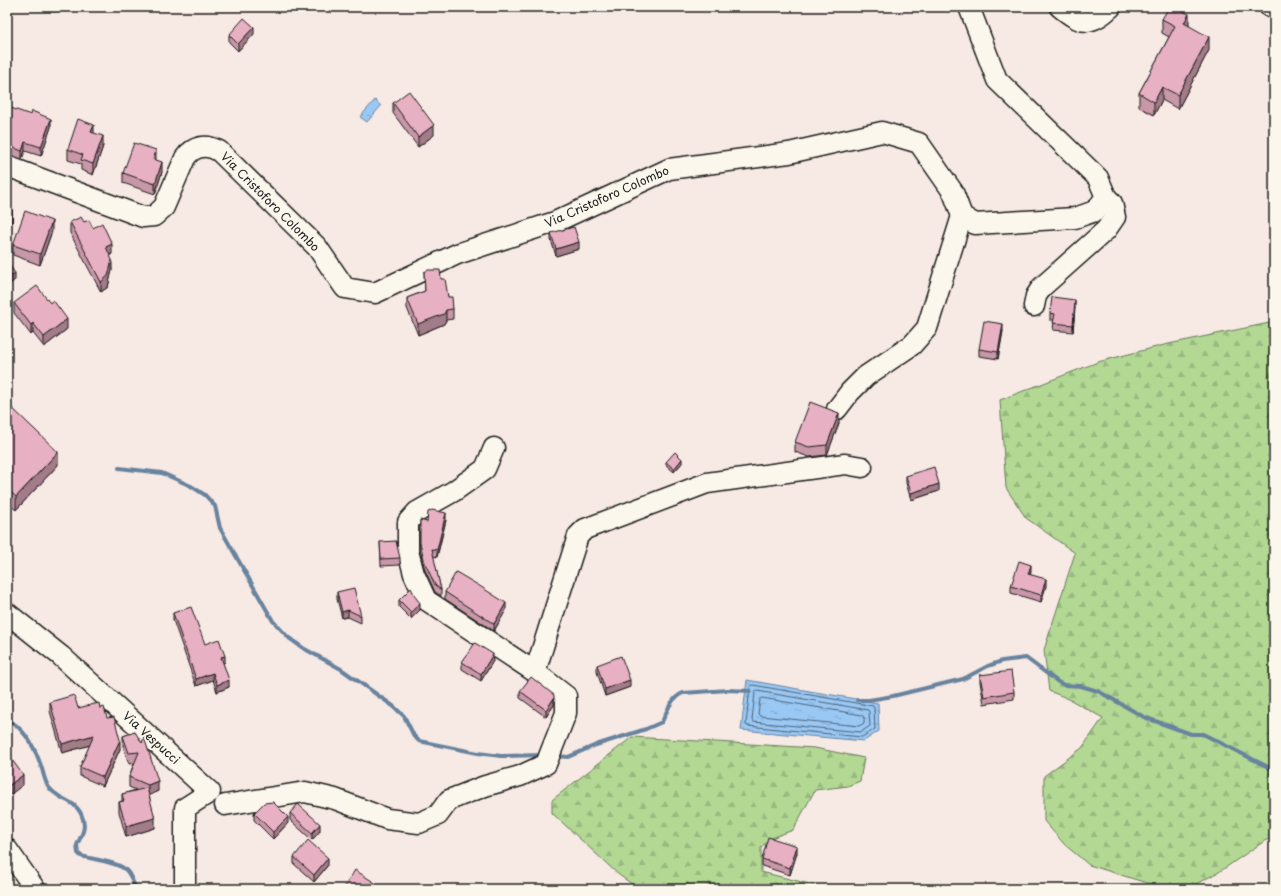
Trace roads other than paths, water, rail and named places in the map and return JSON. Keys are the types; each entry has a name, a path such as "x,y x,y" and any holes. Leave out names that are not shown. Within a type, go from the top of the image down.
{"street":[{"path":"969,7 997,80 1098,178 1106,197 1112,203 1114,217 1106,230 1042,287 1036,296 1034,306"},
{"path":"1060,7 1070,16 1080,21 1090,20 1101,16 1111,7"},
{"path":"1270,7 1274,9"},
{"name":"Via Cristoforo Colombo","path":"7,166 143,217 154,216 164,207 189,152 195,148 204,146 213,147 219,151 317,247 345,288 375,293 457,254 554,222 669,169 789,153 882,132 919,143 953,192 962,216"},
{"path":"837,409 850,392 866,376 912,345 927,328 962,216 975,224 1076,218 1095,211 1106,197"},
{"path":"224,805 305,792 335,799 387,820 419,823 438,815 449,800 485,786 520,776 546,764 566,714 566,696 535,672 426,600 414,574 408,551 408,522 417,512 454,491 485,469 494,448"},
{"path":"535,672 578,536 584,529 707,483 845,464 862,467"},
{"name":"Via Vespucci","path":"7,613 61,656 210,792 185,808 185,889"},
{"path":"7,849 35,889"}],"water":[{"path":"375,100 381,106 367,122 360,117"},
{"path":"747,680 878,703 879,731 864,741 741,730"}],"waterway":[{"path":"33,7 54,10 66,7"},
{"path":"119,468 162,473 191,486 205,495 215,506 220,528 273,621 289,638 303,648 341,669 393,706 404,716 414,736 419,741 501,756 543,755"},
{"path":"857,700 869,700 893,696 963,679 988,666 1002,661 1026,658 1064,685 1081,686 1098,691 1144,717 1191,734 1203,734 1274,770"},
{"path":"556,756 568,757 596,745 646,729 662,722 672,701 683,693 728,690 750,691"},
{"path":"7,719 23,732 31,744 38,757 45,781 48,786 52,791 72,804 80,812 84,826 77,845 78,853 81,856 122,867 129,874 136,889"}]}
